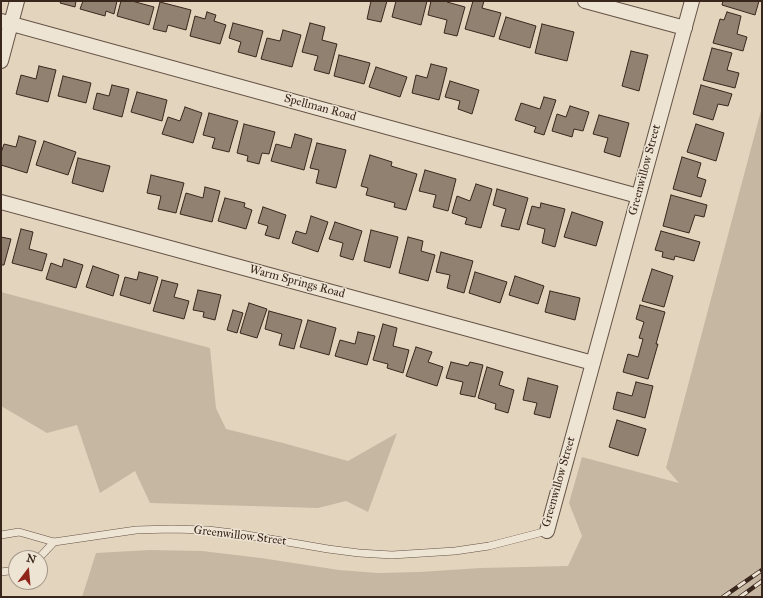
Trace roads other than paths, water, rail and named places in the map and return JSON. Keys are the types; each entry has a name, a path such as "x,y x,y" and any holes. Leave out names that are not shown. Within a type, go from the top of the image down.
{"street":[{"path":"1,62 6,22 17,1"},
{"path":"585,1 685,28"},
{"name":"Greenwillow Street","path":"547,531 692,1"},
{"name":"Spellman Road","path":"6,22 638,196"},
{"name":"Warm Springs Road","path":"1,202 592,363"}],"lane":[{"name":"Greenwillow Street","path":"54,542 136,530 208,530 241,534 328,549 392,555 455,551 489,546 547,531"},
{"path":"1,535 19,532 54,542 46,550"}],"railway":[{"path":"723,597 762,570"},
{"path":"740,597 762,581"}]}
